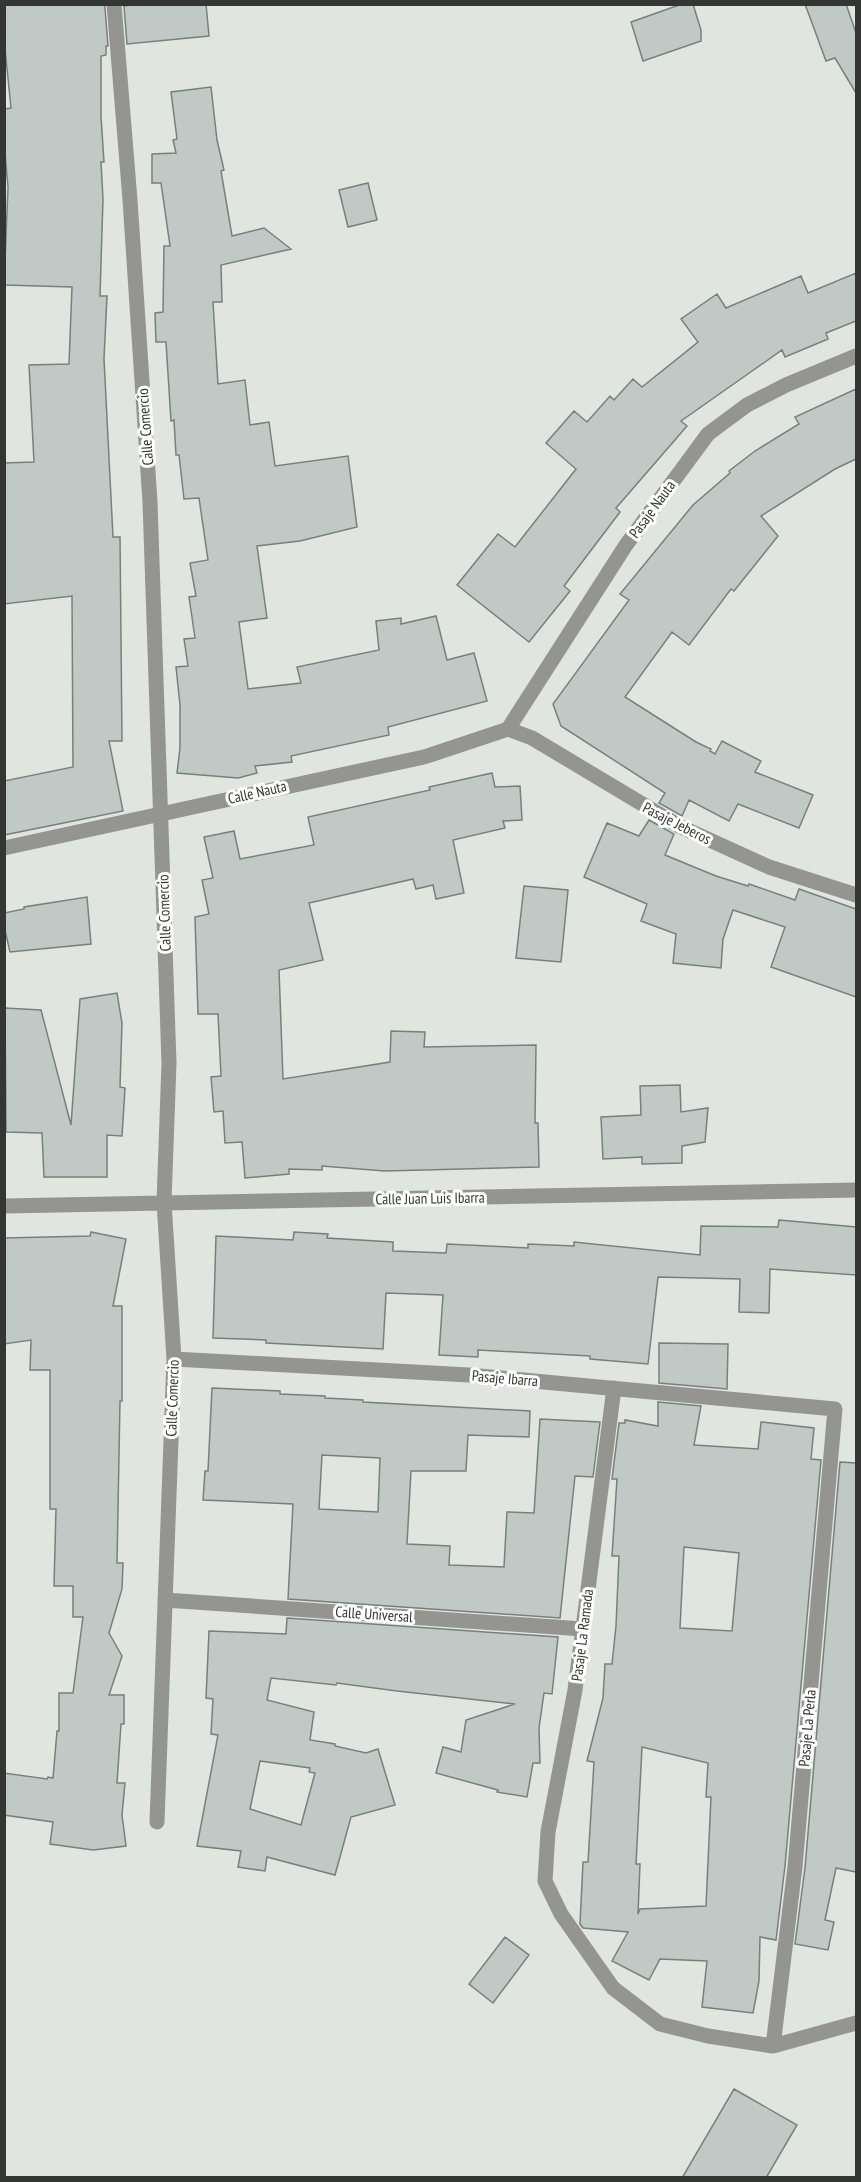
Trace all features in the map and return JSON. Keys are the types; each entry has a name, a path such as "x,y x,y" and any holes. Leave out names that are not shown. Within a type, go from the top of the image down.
{"street":[{"name":"Calle Comercio","path":"114,4 130,200 150,502 169,1063 164,1202 174,1359 157,1822"},
{"name":"Pasaje Nauta","path":"508,729 626,545 682,466 708,434 747,405 786,385 856,356"},
{"name":"Calle Nauta","path":"4,848 424,757 508,729"},
{"name":"Pasaje Jeberos","path":"508,729 532,738 679,826 769,867 856,895"},
{"name":"Calle Juan Luis Ibarra","path":"4,1206 856,1190"},
{"name":"Pasaje Ibarra","path":"174,1359 457,1374 835,1409"},
{"name":"Pasaje La Ramada","path":"614,1388 575,1690 548,1832 545,1881 561,1914 613,1988 660,2024 708,2036 773,2046"},
{"name":"Pasaje La Perla","path":"773,2046 795,1867 835,1409"},
{"name":"Calle Universal","path":"165,1600 583,1629"},
{"path":"773,2046 856,2023"}],"building":[{"path":"4,4 104,4 105,8 108,46 106,46 106,55 101,56 104,162 101,162 103,199 100,296 107,296 104,359 113,537 120,537 122,741 109,741 123,811 4,835 4,781 73,767 72,596 4,604 4,463 34,462 29,365 69,364 72,287 4,285 8,187 4,109 11,108 4,39"},
{"path":"206,4 209,36 127,44 124,6"},
{"path":"682,4 693,4 701,30 701,41 643,61 631,22"},
{"path":"805,4 846,4 856,33 856,93 835,58 826,61"},
{"path":"211,87 217,140 224,170 221,171 232,236 264,228 291,249 221,265 222,302 213,302 218,384 245,380 250,425 269,422 275,466 348,456 357,527 300,541 257,546 267,618 239,622 248,689 301,683 297,667 379,650 376,621 401,618 401,624 436,616 447,660 474,653 487,701 388,727 389,735 291,756 292,762 255,766 257,773 238,778 177,773 180,748 180,705 176,667 188,666 184,639 195,638 189,597 196,596 190,563 208,560 199,498 184,499 179,455 176,455 174,420 171,421 166,342 156,342 155,313 163,312 164,246 170,246 161,183 152,183 152,154 176,153 173,140 177,139 171,92"},
{"path":"368,183 377,220 348,227 339,190"},
{"path":"856,273 856,321 826,333 828,339 785,357 782,350 681,421 687,426 616,508 620,512 564,586 570,591 529,642 457,585 498,534 515,547 576,469 546,443 574,411 587,422 610,396 614,400 633,379 642,387 698,342 681,319 717,294 726,308 801,276 808,293"},
{"path":"856,389 856,459 835,469 761,516 778,536 734,591 731,589 689,645 672,632 625,697 711,749 710,751 715,754 722,741 761,761 755,772 813,795 799,828 738,804 729,821 689,800 682,816 659,803 665,793 561,726 553,704 629,600 620,594 693,505 730,473 729,471 755,451 799,424 795,417"},
{"path":"492,773 495,787 520,786 522,820 503,821 505,828 453,840 464,893 436,899 433,885 416,889 413,879 309,903 323,960 279,970 283,1079 390,1062 391,1031 425,1032 424,1047 536,1045 535,1123 538,1123 539,1167 385,1171 322,1166 322,1170 289,1169 289,1174 245,1178 242,1142 225,1143 223,1111 214,1112 211,1077 221,1076 218,1014 198,1014 195,917 209,914 202,880 213,878 204,837 234,831 240,859 314,845 308,817 430,790 429,787"},
{"path":"649,820 674,834 665,855 716,876 748,886 749,884 795,900 799,889 856,909 856,997 771,967 785,927 733,910 723,939 721,968 673,963 676,934 641,921 647,904 584,877 607,823 639,836"},
{"path":"524,886 568,890 561,962 516,958"},
{"path":"87,897 91,944 10,952 4,926 4,913 24,909 24,907"},
{"path":"117,993 122,1023 120,1087 125,1088 122,1136 107,1135 107,1177 44,1177 42,1133 6,1132 5,1008 41,1010 71,1125 80,999"},
{"path":"680,1085 681,1112 708,1108 705,1142 682,1146 682,1163 642,1164 642,1157 603,1159 601,1117 641,1115 640,1086"},
{"path":"779,1220 856,1227 856,1275 770,1269 769,1313 739,1312 740,1279 658,1277 648,1364 590,1359 590,1356 478,1350 478,1357 439,1355 443,1295 386,1293 383,1349 213,1338 216,1236 293,1240 294,1232 328,1234 327,1238 393,1242 393,1251 446,1253 447,1244 528,1248 528,1244 574,1246 574,1242 700,1255 701,1226 778,1227"},
{"path":"91,1232 126,1239 113,1306 122,1306 122,1401 120,1401 117,1563 123,1563 122,1589 109,1633 122,1656 109,1695 124,1695 124,1724 121,1724 117,1783 125,1783 122,1815 126,1846 93,1850 50,1844 53,1822 4,1815 4,1773 53,1778 57,1731 59,1731 59,1693 73,1693 83,1617 73,1617 73,1586 54,1586 56,1509 50,1509 50,1370 30,1370 31,1340 4,1344 4,1238 90,1236"},
{"path":"659,1343 728,1344 727,1389 659,1383"},
{"path":"212,1388 280,1391 280,1394 325,1396 325,1398 363,1400 363,1402 530,1411 529,1437 468,1435 466,1471 411,1471 407,1544 450,1546 449,1565 504,1567 507,1512 534,1513 540,1419 600,1422 593,1477 575,1476 560,1618 288,1599 293,1504 203,1500 205,1471 208,1471","holes":["322,1455 380,1458 378,1512 319,1509"]},
{"path":"658,1402 701,1406 694,1445 758,1449 761,1422 814,1428 811,1459 821,1460 785,1866 776,1940 760,1937 759,1981 753,2013 702,2007 707,1961 660,1959 649,1980 612,1961 628,1932 583,1928 580,1924 583,1862 588,1862 594,1762 587,1761 603,1698 605,1664 612,1664 616,1626 619,1556 612,1556 617,1479 612,1479 619,1423 625,1423 625,1420 658,1426","holes":["684,1547 739,1553 732,1631 680,1628","642,1747 708,1763 706,1797 711,1797 706,1906 640,1909 638,1914 640,1864 636,1864"]},
{"path":"840,1462 856,1463 856,1872 836,1868 825,1920 834,1922 828,1950 795,1944 805,1868"},
{"path":"287,1618 558,1637 552,1694 544,1693 539,1728 540,1763 533,1763 527,1797 497,1792 498,1790 436,1773 443,1747 461,1752 466,1720 515,1704 337,1683 336,1685 271,1678 267,1700 314,1712 310,1740 366,1753 378,1749 395,1805 351,1817 335,1875 267,1857 265,1871 238,1867 241,1851 197,1846 218,1735 211,1734 213,1699 206,1698 209,1631 286,1634","holes":["260,1761 310,1768 309,1772 315,1773 301,1825 250,1809"]},
{"path":"505,1937 529,1955 493,2003 469,1984"},
{"path":"734,2089 797,2125 766,2178 682,2178"}]}
